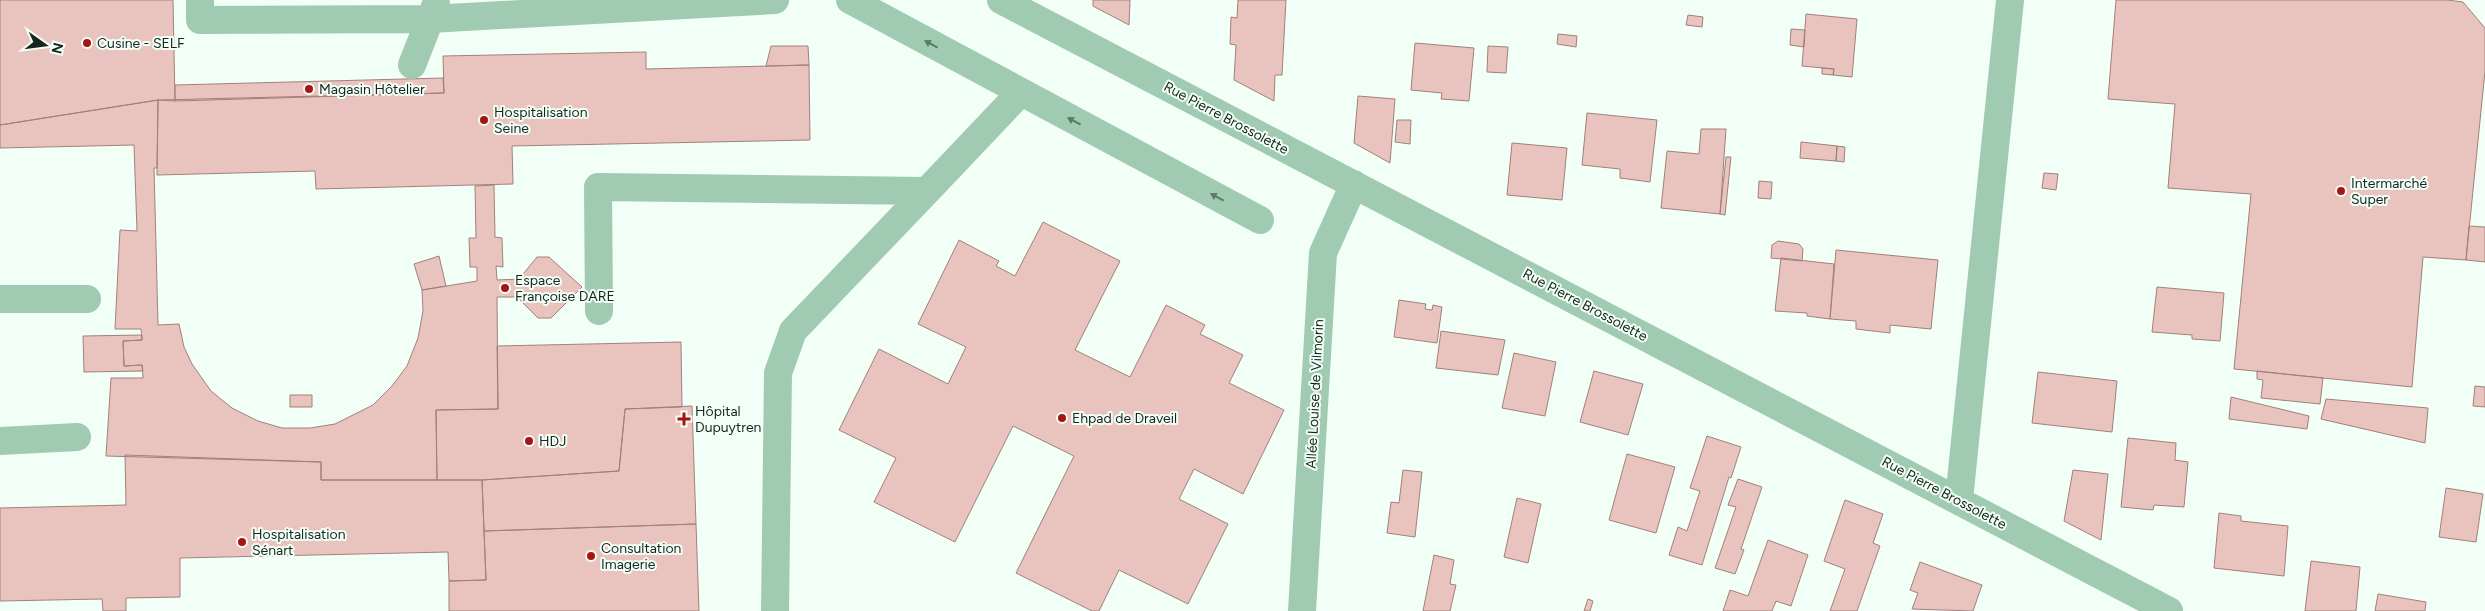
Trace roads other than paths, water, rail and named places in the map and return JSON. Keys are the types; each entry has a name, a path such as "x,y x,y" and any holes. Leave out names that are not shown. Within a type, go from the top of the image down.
{"street":[{"path":"200,0 200,20 434,10 775,0"},
{"path":"850,0 1260,220"},
{"name":"Rue Pierre Brossolette","path":"1000,0 2169,611"},
{"path":"1959,500 2010,0"},
{"path":"412,65 434,10"},
{"path":"775,611 778,373 793,331 1021,92"},
{"name":"Allée Louise de Vilmorin","path":"1302,611 1323,253 1354,184"},
{"path":"599,311 598,187 927,191"},
{"path":"0,299 87,299"},
{"path":"0,441 77,437"}],"place":[{"name":"Cusine - SELF","path":"87,43"},
{"name":"Magasin Hôtelier","path":"309,89"},
{"name":"Hospitalisation Seine","path":"484,120"},
{"name":"Intermarché Super","path":"2341,191"},
{"name":"Espace Françoise DARE","path":"505,288"},
{"name":"Ehpad de Draveil","path":"1062,418"},
{"name":"Hôpital Dupuytren","path":"684,419"},
{"name":"HDJ","path":"529,441"},
{"name":"Hospitalisation Sénart","path":"242,542"},
{"name":"Consultation Imagerie","path":"591,556"}]}
